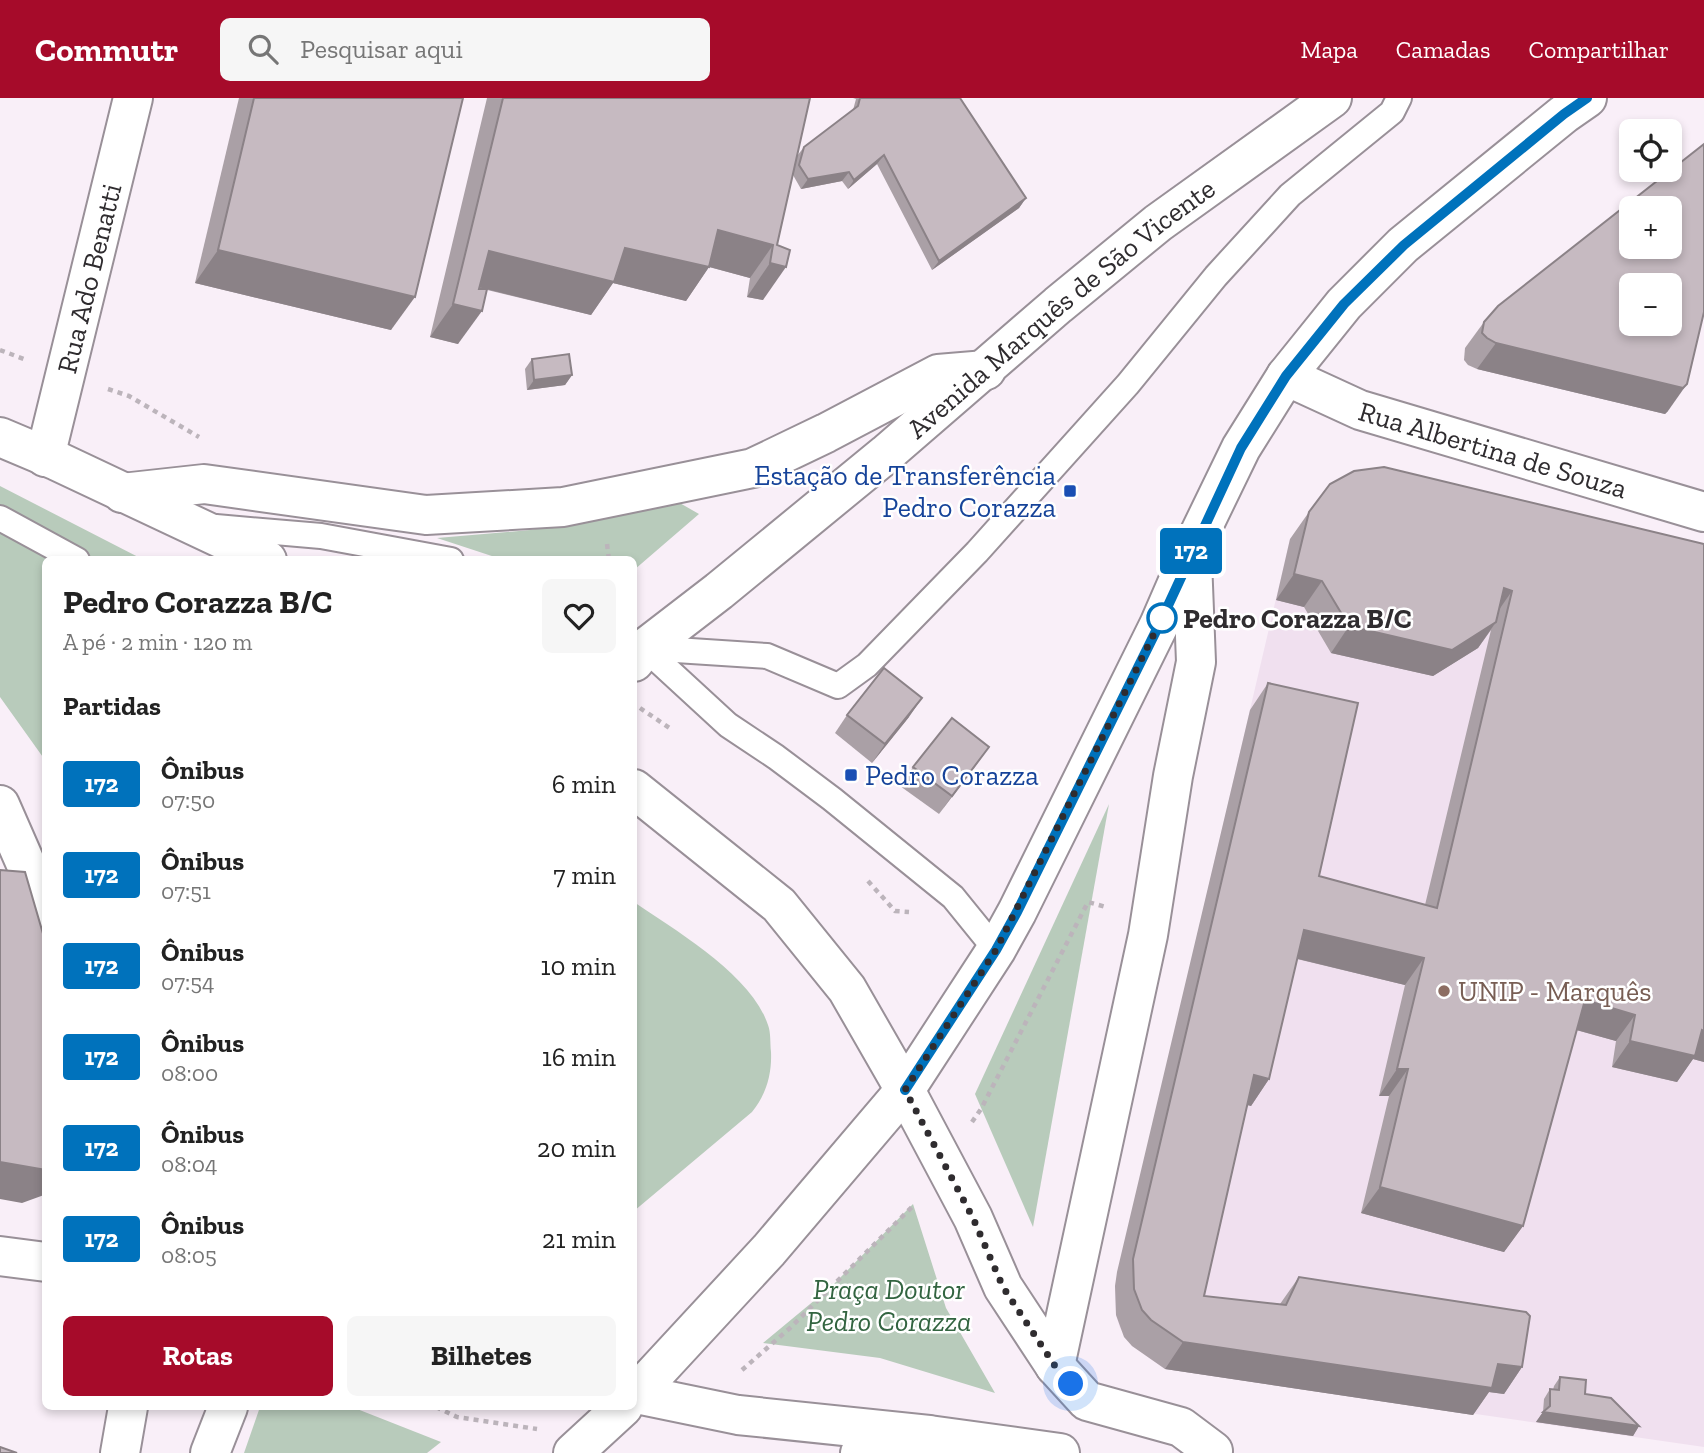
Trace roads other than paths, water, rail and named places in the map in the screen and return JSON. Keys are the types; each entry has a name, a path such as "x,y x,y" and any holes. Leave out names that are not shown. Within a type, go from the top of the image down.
{"main road":[{"name":"Rua Ado Benatti","path":"45,457 133,98"},
{"name":"Avenida Marquês de São Vicente","path":"637,650 750,566 986,370 1058,305 1157,223 1332,98"},
{"path":"637,1392 769,1250 905,1090 996,950 1159,625 1241,448 1286,376 1344,304 1404,245 1587,98"},
{"path":"122,493 204,484 426,515 563,507 753,468 938,374 986,370"},
{"name":"Rua Albertina de Souza","path":"1286,376 1360,410 1704,512"},
{"path":"0,437 259,556"},
{"path":"1055,1366 1148,935 1173,776 1196,662 1192,549"},
{"path":"0,783 42,842"},
{"path":"637,791 779,905 847,989 905,1090 973,1218 1003,1287 1055,1366 1087,1401 1181,1427 1214,1452"},
{"path":"0,805 42,901"},
{"path":"0,1256 42,1261"},
{"path":"637,1399 738,1415 929,1435 1060,1453"},
{"path":"120,1453 127,1410"},
{"path":"210,1453 227,1410"},
{"path":"573,1453 619,1410"},
{"path":"860,1453 929,1435"}],"lane":[{"path":"637,650 767,656 838,686 858,672 976,552 1128,384 1216,276 1290,195 1392,112 1399,98"},
{"path":"0,518 70,556"},
{"path":"195,525 321,536 429,556"},
{"path":"637,650 728,725 832,799 953,897 996,950"}],"place":[{"name":"Estação de Transferência Pedro Corazza","path":"1070,491"},
{"name":"Pedro Corazza B/C","path":"1162,618"},
{"name":"Pedro Corazza","path":"851,775"},
{"name":"UNIP - Marquês","path":"1444,991"}],"park label":[{"name":"Praça Doutor Pedro Corazza","path":"889,1305"}]}
